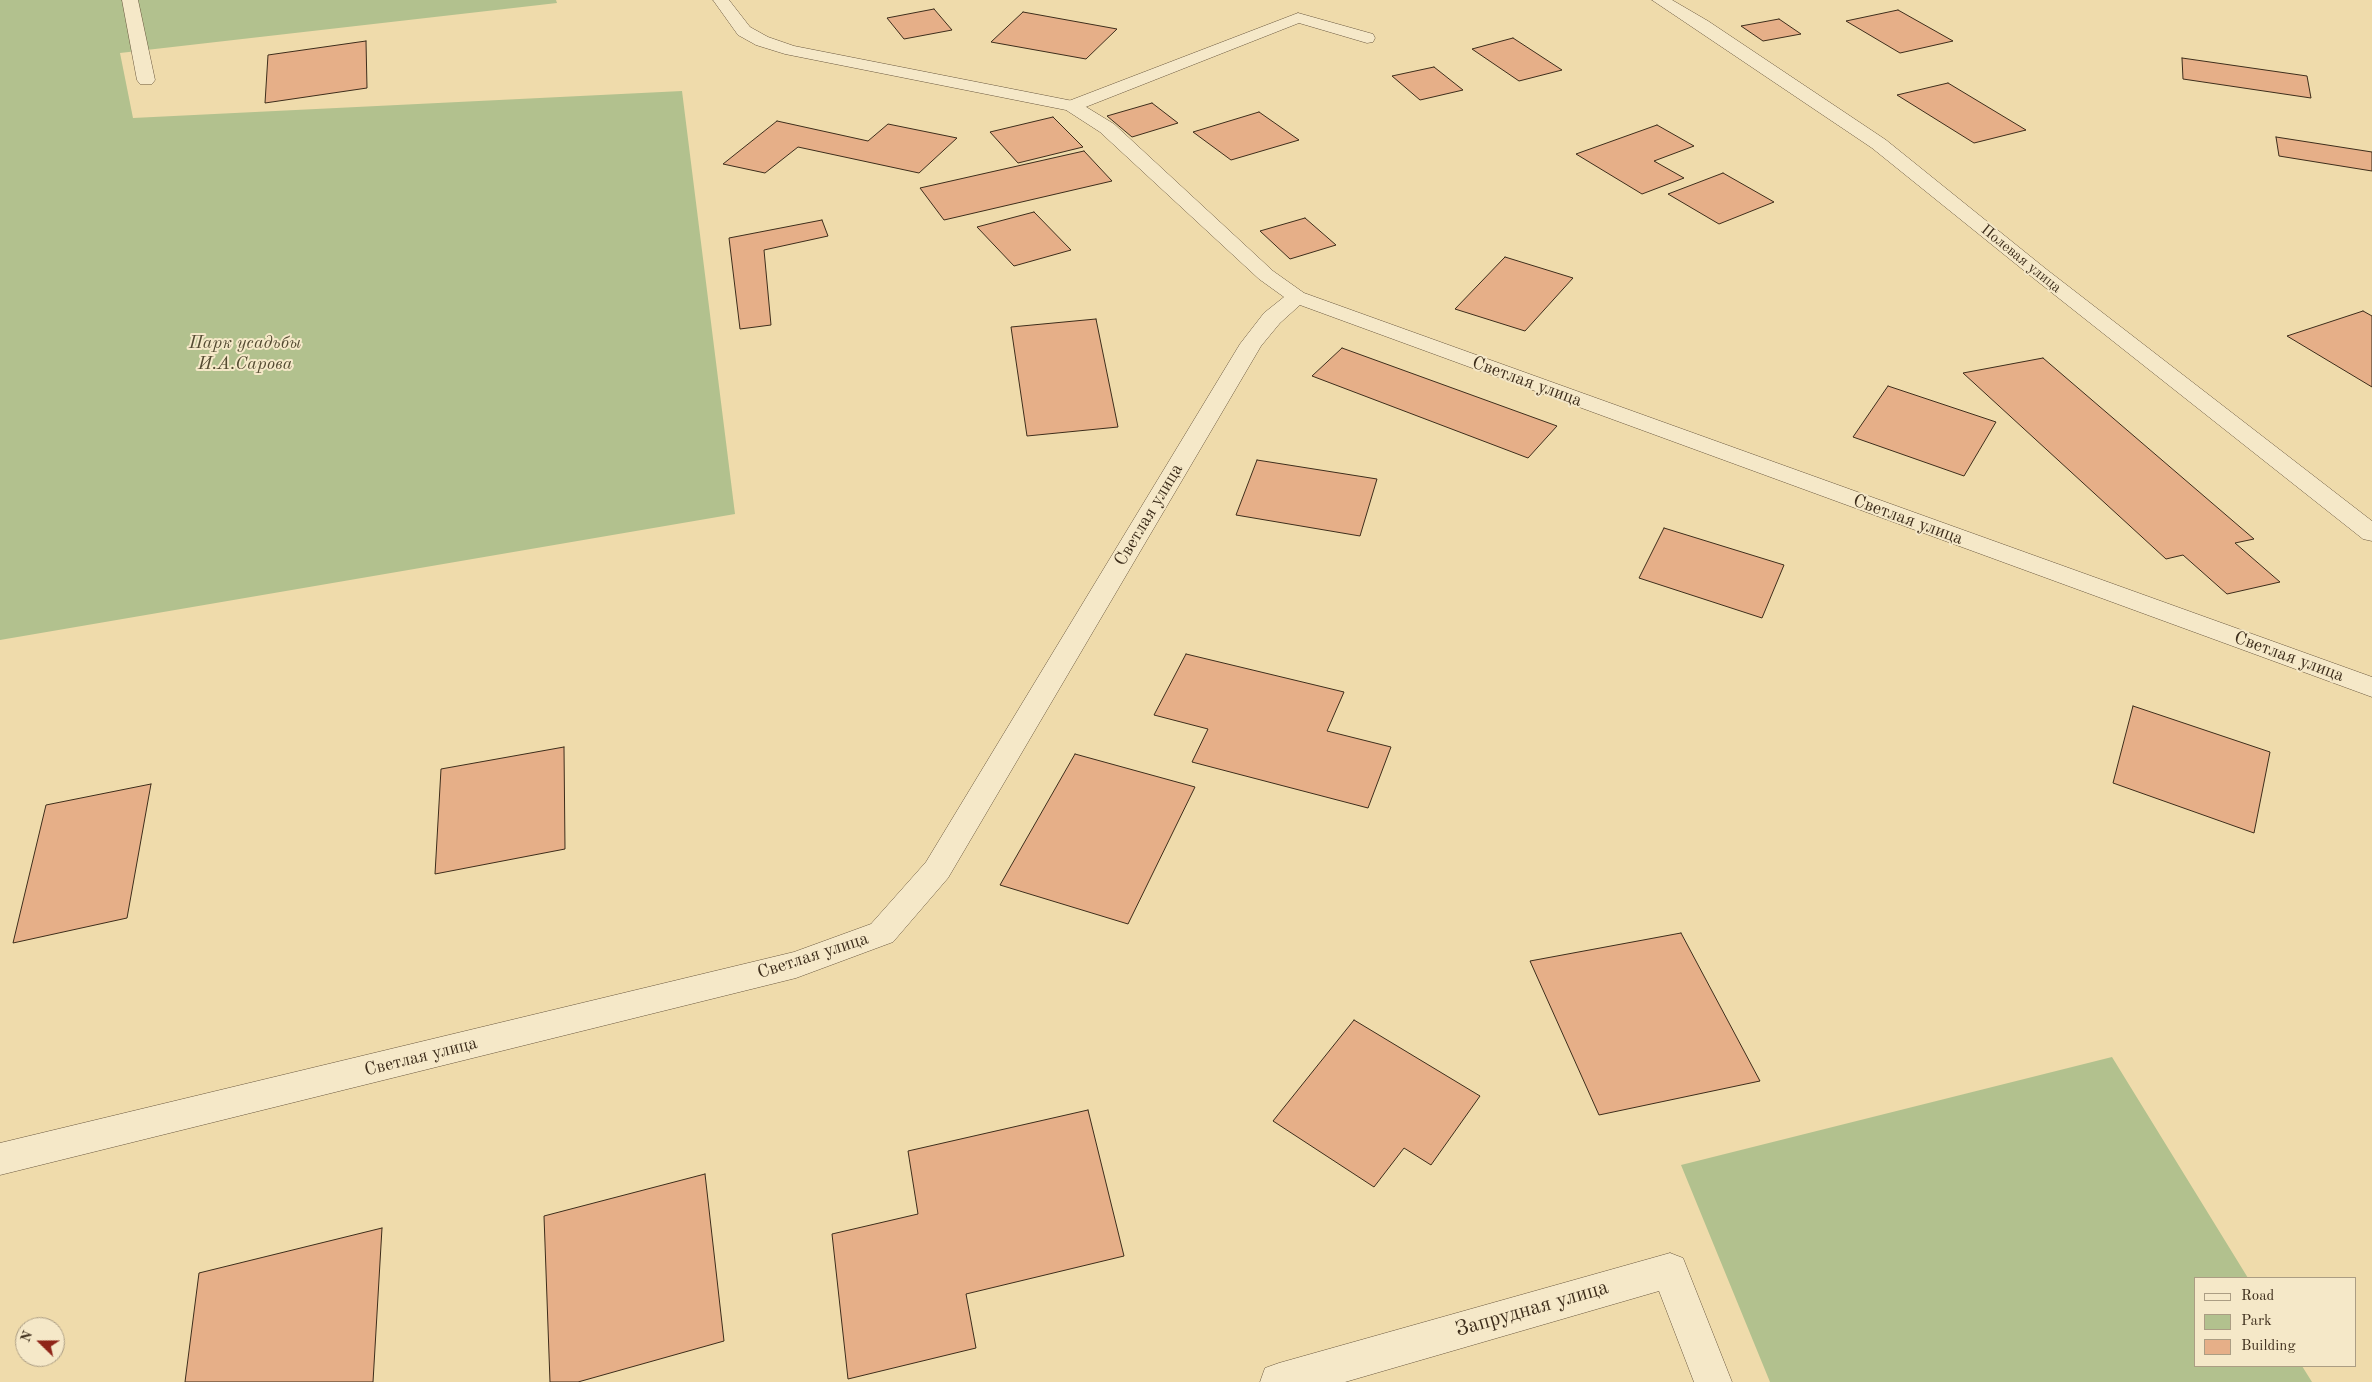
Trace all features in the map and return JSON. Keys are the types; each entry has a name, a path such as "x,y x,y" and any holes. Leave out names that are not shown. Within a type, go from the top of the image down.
{"street":[{"path":"130,0 146,80"},
{"path":"721,0 744,31 762,41 791,50 1072,106 1108,128 1266,275 1297,298"},
{"name":"Полевая улица","path":"1660,0 1702,25 1879,144 2039,273 2372,532"},
{"path":"1072,106 1298,18 1368,38"},
{"name":"Светлая улица","path":"0,1159 796,965 882,932 937,870 1251,344 1272,318 1297,298 2372,687"},
{"name":"Запрудная улица","path":"1279,1382 1670,1270 1713,1382"}],"green space":[{"name":"Парк усадьбы И.А.Сарова","path":"0,0 556,0 557,3 120,53 133,118 682,91 735,514 0,640"},
{"path":"2112,1057 2247,1277 2194,1277 2194,1367 2303,1367 2312,1382 1770,1382 1681,1165"}],"building":[{"path":"934,9 952,30 904,39 887,18"},
{"path":"1898,10 1953,41 1900,53 1846,21"},
{"path":"1023,12 1117,29 1086,59 991,42"},
{"path":"1779,19 1801,34 1763,41 1741,26"},
{"path":"1513,38 1562,70 1519,81 1472,49"},
{"path":"366,41 367,88 265,103 268,55"},
{"path":"2182,58 2307,76 2311,98 2183,79"},
{"path":"1434,67 1463,90 1420,100 1392,76"},
{"path":"1948,83 2026,130 1974,143 1897,95"},
{"path":"1152,103 1178,123 1132,137 1107,116"},
{"path":"1259,112 1299,140 1231,160 1193,132"},
{"path":"1053,117 1083,147 1018,163 990,132"},
{"path":"777,121 868,141 888,124 957,138 919,173 798,147 765,173 723,164"},
{"path":"1657,125 1694,146 1654,161 1684,178 1642,194 1576,154"},
{"path":"2276,137 2372,152 2372,171 2279,156"},
{"path":"1084,151 1112,181 944,220 920,188"},
{"path":"1723,173 1774,202 1719,224 1668,194"},
{"path":"1034,212 1071,250 1014,266 977,227"},
{"path":"1305,218 1336,245 1290,259 1260,231"},
{"path":"822,220 828,236 764,250 771,325 740,329 729,238"},
{"path":"1505,257 1573,278 1525,331 1455,309"},
{"path":"2363,311 2372,316 2372,387 2287,336"},
{"path":"1096,319 1118,427 1027,436 1011,327"},
{"path":"1342,348 1557,426 1528,458 1312,376"},
{"path":"2043,358 2254,539 2235,543 2280,582 2227,594 2183,555 2166,559 1963,373"},
{"path":"1888,386 1996,422 1964,476 1853,437"},
{"path":"1257,460 1377,479 1360,536 1236,515"},
{"path":"1664,528 1784,565 1762,618 1639,578"},
{"path":"1186,654 1344,692 1327,731 1391,747 1368,808 1192,762 1208,729 1154,715"},
{"path":"2133,706 2270,752 2254,833 2113,783"},
{"path":"564,747 565,849 435,874 441,769"},
{"path":"1075,754 1195,787 1128,924 1000,885"},
{"path":"151,784 127,918 13,943 46,805"},
{"path":"1681,933 1760,1081 1599,1115 1530,961"},
{"path":"1354,1020 1480,1096 1431,1165 1404,1148 1374,1187 1273,1121"},
{"path":"1088,1110 1124,1256 966,1294 976,1348 848,1379 832,1234 918,1214 908,1151"},
{"path":"705,1174 724,1341 578,1382 550,1382 544,1216"},
{"path":"382,1228 373,1382 185,1382 199,1273"}]}
